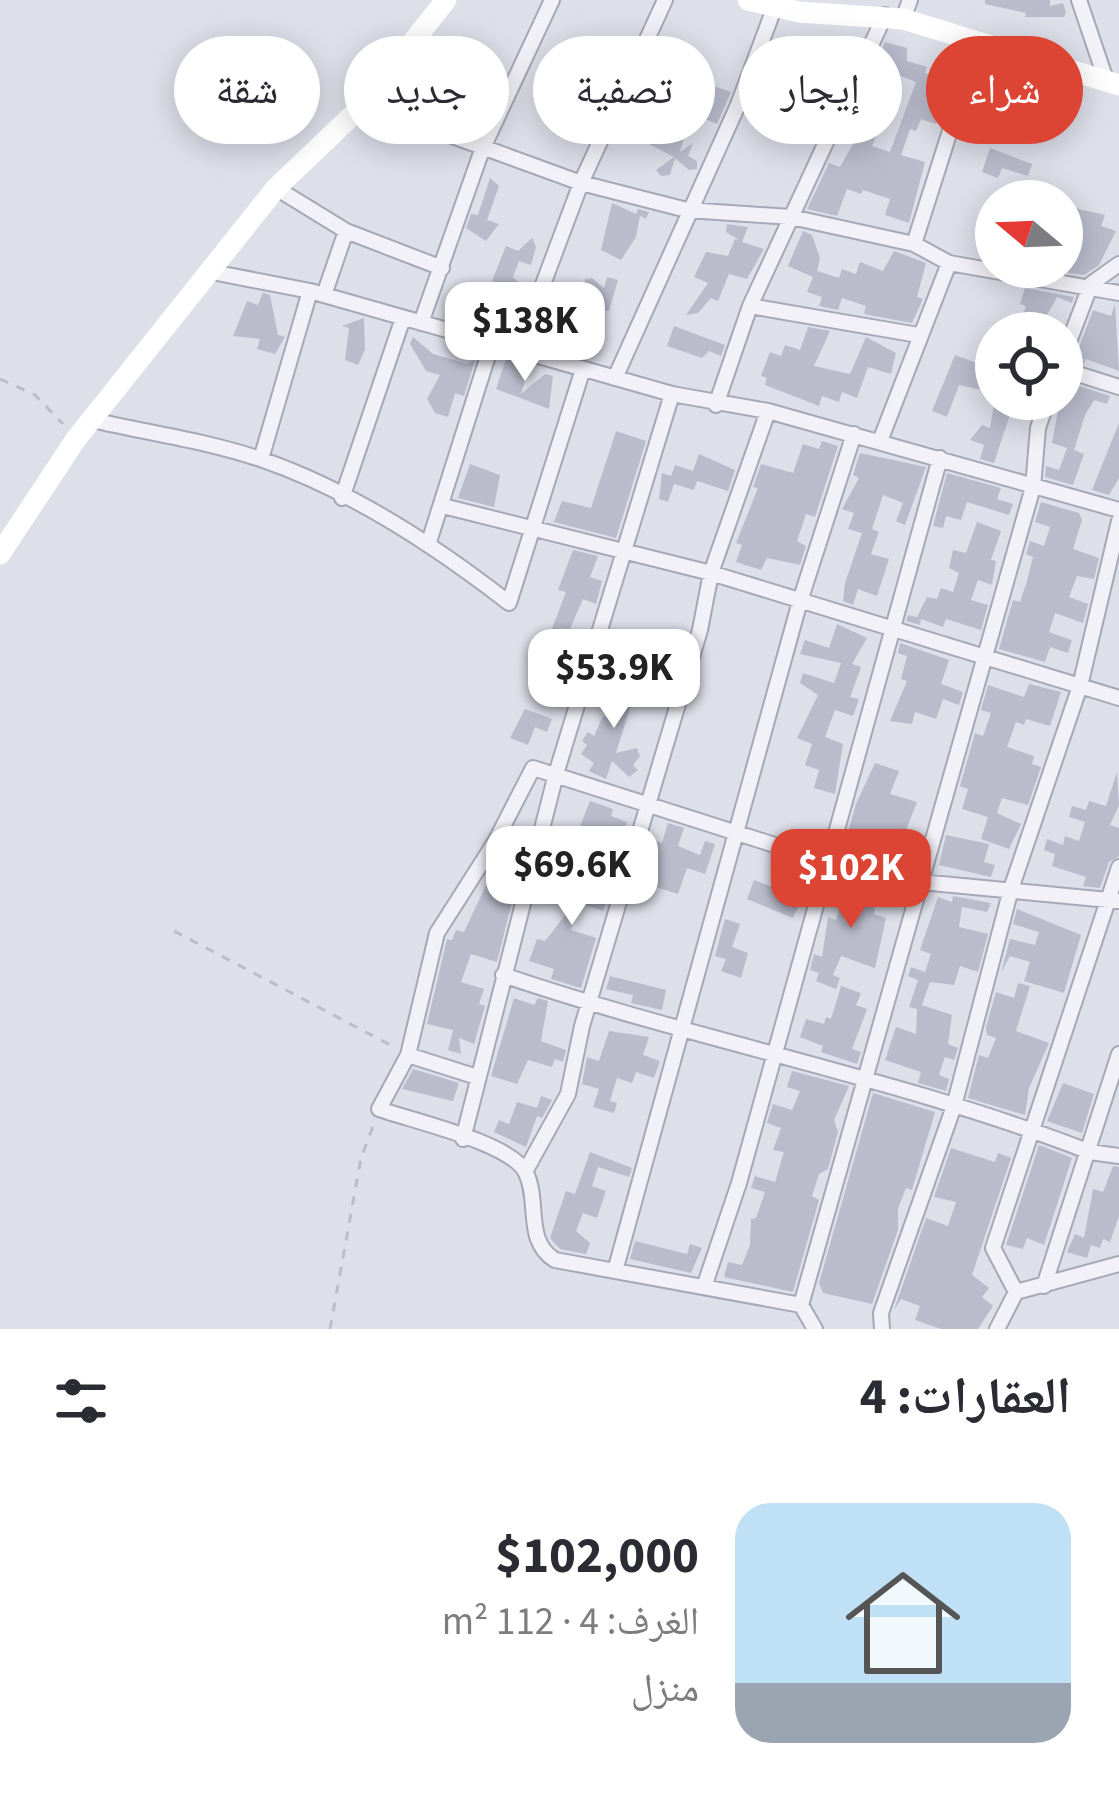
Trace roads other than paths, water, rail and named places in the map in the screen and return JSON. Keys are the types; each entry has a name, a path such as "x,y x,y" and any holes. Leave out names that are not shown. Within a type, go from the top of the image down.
{"street":[{"path":"0,554 76,439 276,188 362,106 446,0"},
{"path":"421,323 482,150 552,0"},
{"path":"518,351 581,183 665,0"},
{"path":"748,0 776,6 899,11 959,36"},
{"path":"1079,0 1112,83"},
{"path":"615,378 738,105 776,6"},
{"path":"716,405 750,306 790,217 899,11"},
{"path":"1083,75 1112,83"},
{"path":"467,144 581,183 687,210 790,217 914,244 949,263 1091,284 1119,293"},
{"path":"914,244 946,144"},
{"path":"276,188 346,231 442,268"},
{"path":"261,459 317,293 346,231"},
{"path":"880,441 917,335 949,263"},
{"path":"1080,312 1091,284 1119,264"},
{"path":"212,272 317,293 716,405 768,410 1119,510"},
{"path":"750,306 917,335"},
{"path":"341,498 403,318"},
{"path":"428,545 492,344"},
{"path":"92,420 261,459 428,545 509,603 583,369"},
{"path":"1083,376 1119,388"},
{"path":"463,1139 556,774 672,394"},
{"path":"768,410 711,573 700,630 568,1094 526,1170 537,1240 545,1254 801,1305"},
{"path":"815,1329 801,1305 1033,487 1041,420"},
{"path":"615,1271 652,1150 662,1084 682,1028 800,601 854,434"},
{"path":"704,1288 774,1055 940,458"},
{"path":"443,506 711,573 1119,698"},
{"path":"882,1329 881,1313 954,1106 1011,889 1080,686 1119,520"},
{"path":"526,1170 502,1148 379,1109 408,1055 437,933 495,842 533,768 649,809 825,861 921,882 1114,900"},
{"path":"1016,1292 992,1249 1114,900 1119,867"},
{"path":"503,975 590,1005 867,1079 1090,1152 1119,1156"},
{"path":"408,1055 477,1077"},
{"path":"1044,1286 1118,1057"},
{"path":"1016,1292 1119,1264"},
{"path":"998,1329 1016,1292"}]}
